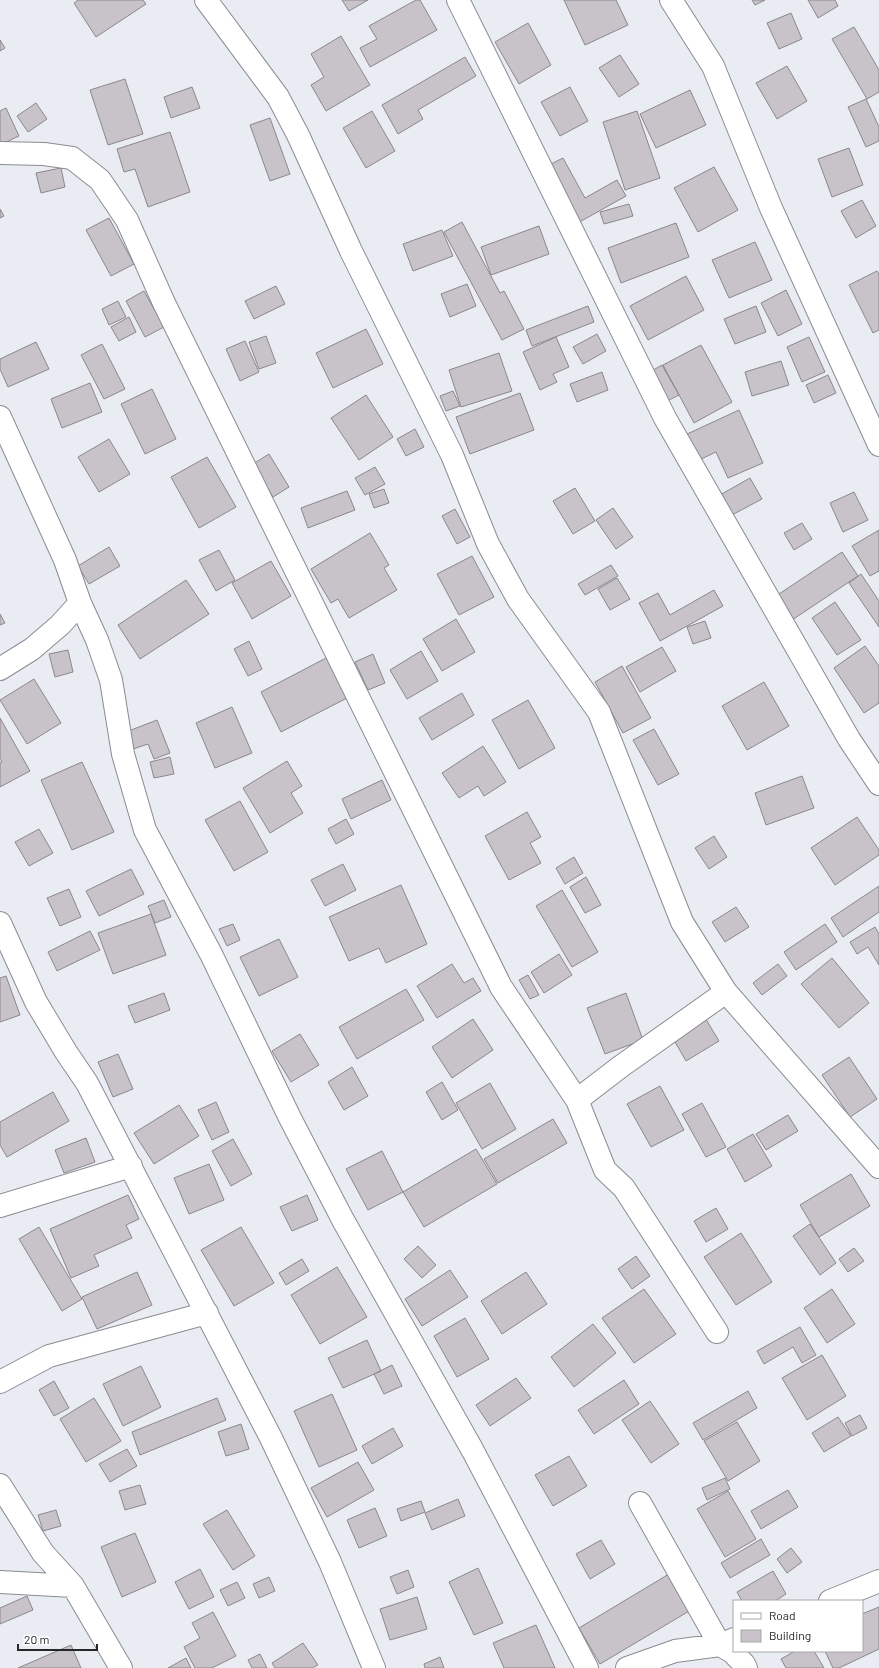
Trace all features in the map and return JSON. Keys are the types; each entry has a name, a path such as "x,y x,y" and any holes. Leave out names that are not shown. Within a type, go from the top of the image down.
{"street":[{"path":"206,0 278,97 298,135 352,251 452,455 488,544 518,599 599,712 682,922 726,992 879,1167"},
{"path":"458,0 665,418 849,739 879,784"},
{"path":"671,0 713,66 770,208 879,445"},
{"path":"0,153 44,154 72,158 100,180 127,220 164,303 501,987 577,1100 605,1170 624,1188 717,1332"},
{"path":"0,417 64,560 80,603 97,640 111,680 123,754 146,830 211,954 290,1118 336,1206 473,1451 587,1668"},
{"path":"0,669 32,649 60,625 80,603"},
{"path":"0,923 36,1002 66,1052 87,1083 271,1438 330,1562 374,1668"},
{"path":"577,1100 620,1067 726,992"},
{"path":"0,1206 131,1166"},
{"path":"0,1382 49,1356 207,1313"},
{"path":"0,1485 43,1554 73,1586 121,1668"},
{"path":"640,1503 732,1652 746,1668"},
{"path":"832,1600 879,1581"},
{"path":"0,1582 73,1586"},
{"path":"627,1668 675,1652 727,1642"}],"building":[{"path":"78,0 143,0 146,4 96,37 74,3"},
{"path":"342,0 368,0 349,11"},
{"path":"416,0 420,0 437,30 370,67 360,48 377,39 369,26"},
{"path":"564,0 616,0 628,25 585,45"},
{"path":"752,0 765,0 755,5"},
{"path":"808,0 835,0 838,6 818,18"},
{"path":"791,13 802,39 779,49 767,23"},
{"path":"528,23 551,65 519,84 495,42"},
{"path":"854,27 879,70 879,92 867,99 832,39"},
{"path":"341,36 370,85 326,111 311,85 324,77 311,54"},
{"path":"0,40 5,48 0,51"},
{"path":"620,55 639,84 619,97 599,68"},
{"path":"465,57 476,76 418,110 423,119 398,134 382,105"},
{"path":"787,66 807,101 777,119 756,83"},
{"path":"125,79 143,134 108,145 90,90"},
{"path":"192,87 200,108 171,118 164,97"},
{"path":"570,87 588,121 560,136 541,102"},
{"path":"690,90 706,125 656,148 640,114"},
{"path":"866,99 879,127 879,141 866,147 848,107"},
{"path":"36,103 47,119 28,132 17,116"},
{"path":"6,108 19,136 0,145 0,111"},
{"path":"372,111 395,151 366,168 343,128"},
{"path":"637,111 660,178 625,190 603,122"},
{"path":"270,118 290,174 270,181 250,125"},
{"path":"170,132 190,192 148,207 135,169 124,172 117,149"},
{"path":"849,148 863,185 832,197 818,159"},
{"path":"563,158 585,198 617,180 626,196 576,224 545,167"},
{"path":"714,167 738,210 698,232 674,188"},
{"path":"61,168 65,187 41,193 36,173"},
{"path":"862,200 876,226 856,238 841,211"},
{"path":"629,204 633,216 604,224 600,212"},
{"path":"0,209 4,216 0,218"},
{"path":"109,218 134,264 111,276 86,230"},
{"path":"462,222 500,293 504,291 524,329 502,340 444,232"},
{"path":"676,223 689,257 621,283 608,248"},
{"path":"539,226 549,254 491,275 481,247"},
{"path":"442,230 453,256 413,271 403,244"},
{"path":"755,242 772,280 729,298 712,260"},
{"path":"877,271 879,274 879,330 873,333 849,285"},
{"path":"686,276 704,310 648,340 630,306"},
{"path":"467,284 476,306 450,317 441,294"},
{"path":"276,286 285,304 254,319 245,301"},
{"path":"786,290 802,324 778,336 761,303"},
{"path":"144,291 164,327 145,337 126,301"},
{"path":"118,301 126,317 109,325 102,309"},
{"path":"588,306 594,322 532,346 526,330"},
{"path":"756,306 766,332 735,344 724,319"},
{"path":"129,317 136,332 119,341 111,327"},
{"path":"366,329 383,364 333,388 316,353"},
{"path":"597,334 606,351 583,364 573,347"},
{"path":"266,336 276,363 259,369 249,342"},
{"path":"556,337 569,367 553,374 557,382 540,390 523,352"},
{"path":"809,337 825,372 802,382 787,347"},
{"path":"245,341 259,372 240,381 226,349"},
{"path":"36,342 49,369 8,387 0,369 0,359"},
{"path":"102,344 125,389 104,399 81,355"},
{"path":"701,345 732,402 694,423 663,365"},
{"path":"499,353 512,391 461,407 449,370"},
{"path":"781,361 789,385 752,396 745,372"},
{"path":"662,365 679,395 665,402 648,373"},
{"path":"602,372 608,390 577,402 570,384"},
{"path":"828,375 836,393 814,403 806,385"},
{"path":"90,383 102,412 62,428 51,399"},
{"path":"152,389 176,439 145,454 121,404"},
{"path":"453,391 460,406 446,411 440,396"},
{"path":"520,393 534,430 470,454 456,417"},
{"path":"366,395 393,437 359,460 331,418"},
{"path":"739,410 763,463 728,478 716,452 697,461 685,435"},
{"path":"415,429 424,447 406,456 397,439"},
{"path":"109,439 130,474 99,492 78,457"},
{"path":"269,454 289,487 273,497 253,464"},
{"path":"207,457 236,507 199,528 171,477"},
{"path":"375,467 385,484 365,495 355,478"},
{"path":"750,478 762,499 732,515 720,495"},
{"path":"575,488 595,521 573,534 553,501"},
{"path":"384,489 389,503 374,508 369,494"},
{"path":"347,491 355,510 308,528 301,508"},
{"path":"854,492 868,520 843,532 830,503"},
{"path":"613,508 633,537 616,549 596,520"},
{"path":"455,509 470,537 457,544 442,516"},
{"path":"802,523 812,539 794,550 784,533"},
{"path":"879,530 879,571 870,576 852,546"},
{"path":"370,533 389,565 384,568 397,590 349,618 338,599 331,603 311,569"},
{"path":"109,547 120,566 89,584 78,566"},
{"path":"219,550 235,580 216,591 199,560"},
{"path":"842,552 858,576 792,620 776,596"},
{"path":"472,556 494,597 459,615 437,574"},
{"path":"271,561 291,596 252,619 232,583"},
{"path":"611,565 618,576 585,595 578,584"},
{"path":"861,574 879,601 879,627 849,583"},
{"path":"617,578 630,599 610,610 598,589"},
{"path":"186,580 209,614 140,659 118,625"},
{"path":"714,590 723,606 660,641 639,603 658,593 670,615"},
{"path":"835,602 861,640 837,655 812,618"},
{"path":"0,614 5,623 0,625"},
{"path":"456,619 475,652 442,671 423,639"},
{"path":"705,621 711,638 693,644 687,627"},
{"path":"249,641 262,669 248,676 234,649"},
{"path":"865,646 879,666 879,703 864,713 834,668"},
{"path":"662,647 676,671 640,692 626,667"},
{"path":"68,650 73,672 55,677 49,654"},
{"path":"421,651 438,681 407,699 390,670"},
{"path":"373,654 385,683 368,690 355,662"},
{"path":"328,657 349,697 281,732 261,692"},
{"path":"622,666 651,718 623,733 595,682"},
{"path":"34,679 61,723 27,744 0,700"},
{"path":"764,682 789,726 747,750 722,706"},
{"path":"462,693 474,715 432,740 419,718"},
{"path":"528,700 555,748 519,769 492,720"},
{"path":"232,707 252,753 215,768 196,723"},
{"path":"0,718 30,771 0,787 0,763 2,762 0,759"},
{"path":"157,720 170,753 154,759 148,744 133,749 126,732"},
{"path":"654,729 679,774 658,785 633,740"},
{"path":"483,746 506,782 484,796 478,786 459,798 442,773"},
{"path":"170,757 174,774 154,778 150,762"},
{"path":"287,761 302,786 291,793 303,813 270,833 243,788"},
{"path":"82,762 114,832 72,850 41,780"},
{"path":"802,776 814,808 766,825 755,793"},
{"path":"382,780 391,800 351,819 342,799"},
{"path":"240,801 268,852 234,871 205,820"},
{"path":"527,812 541,837 530,843 541,863 509,880 485,836"},
{"path":"857,817 879,850 879,855 835,885 811,848"},
{"path":"346,819 354,834 336,844 328,829"},
{"path":"39,829 53,853 29,866 15,842"},
{"path":"714,836 727,857 709,869 695,848"},
{"path":"574,857 583,873 565,884 556,868"},
{"path":"343,864 356,890 325,906 311,880"},
{"path":"131,869 144,894 99,916 86,891"},
{"path":"586,877 601,905 585,913 570,887"},
{"path":"401,885 427,944 386,963 379,948 349,961 329,917"},
{"path":"879,886 879,912 843,937 831,918"},
{"path":"69,889 81,917 60,926 47,898"},
{"path":"562,890 598,952 572,967 536,906"},
{"path":"164,900 171,917 155,923 148,906"},
{"path":"736,907 749,927 725,942 712,922"},
{"path":"151,914 166,955 113,974 98,933"},
{"path":"233,924 240,940 227,946 219,929"},
{"path":"825,924 837,942 796,970 784,952"},
{"path":"875,927 879,934 879,965 868,947 857,954 850,942"},
{"path":"90,931 100,950 57,971 48,952"},
{"path":"279,939 298,977 259,996 240,957"},
{"path":"559,954 572,975 544,993 531,972"},
{"path":"832,958 869,1003 839,1028 801,984"},
{"path":"452,964 464,983 473,978 481,991 437,1018 417,986"},
{"path":"778,964 787,976 762,995 753,983"},
{"path":"528,975 539,995 530,999 519,980"},
{"path":"6,976 20,1015 0,1022 0,978"},
{"path":"406,989 424,1020 357,1059 339,1027"},
{"path":"164,993 170,1010 135,1023 128,1006"},
{"path":"626,993 643,1040 605,1054 587,1008"},
{"path":"704,1016 719,1041 686,1061 671,1035"},
{"path":"473,1019 493,1050 452,1078 432,1047"},
{"path":"300,1034 319,1065 291,1082 272,1051"},
{"path":"118,1054 133,1089 113,1097 98,1062"},
{"path":"849,1057 877,1099 850,1117 822,1075"},
{"path":"352,1067 368,1096 344,1110 328,1082"},
{"path":"442,1082 458,1110 442,1120 426,1092"},
{"path":"490,1083 516,1129 482,1149 456,1103"},
{"path":"660,1086 684,1130 651,1147 627,1104"},
{"path":"53,1092 69,1121 7,1157 0,1145 0,1122"},
{"path":"216,1102 229,1132 212,1140 198,1110"},
{"path":"702,1103 726,1147 706,1157 682,1114"},
{"path":"179,1105 199,1136 154,1164 134,1133"},
{"path":"788,1115 798,1131 766,1150 756,1134"},
{"path":"553,1119 567,1143 498,1183 484,1159"},
{"path":"753,1134 772,1166 745,1182 727,1149"},
{"path":"86,1138 95,1162 64,1173 55,1150"},
{"path":"233,1139 252,1174 231,1186 212,1151"},
{"path":"476,1149 497,1184 424,1227 403,1192"},
{"path":"382,1151 403,1192 368,1210 346,1169"},
{"path":"209,1164 224,1200 189,1214 174,1178"},
{"path":"851,1174 870,1206 819,1237 800,1205"},
{"path":"128,1195 139,1219 126,1225 132,1238 94,1255 99,1266 71,1278 50,1229"},
{"path":"307,1195 318,1220 292,1231 280,1207"},
{"path":"716,1208 728,1229 706,1242 694,1221"},
{"path":"810,1224 836,1263 820,1275 793,1236"},
{"path":"39,1227 82,1299 62,1311 19,1239"},
{"path":"241,1227 274,1283 234,1306 201,1250"},
{"path":"741,1233 772,1282 736,1305 704,1257"},
{"path":"418,1246 436,1265 422,1278 404,1259"},
{"path":"854,1248 864,1261 848,1272 839,1259"},
{"path":"636,1256 650,1276 632,1289 618,1269"},
{"path":"302,1259 309,1271 286,1285 279,1273"},
{"path":"337,1267 367,1317 320,1344 291,1295"},
{"path":"450,1270 468,1297 422,1326 405,1299"},
{"path":"137,1272 152,1305 97,1329 82,1297"},
{"path":"526,1272 547,1304 502,1334 481,1301"},
{"path":"644,1289 676,1334 634,1363 602,1318"},
{"path":"832,1289 855,1324 827,1343 804,1308"},
{"path":"465,1318 489,1359 457,1377 434,1336"},
{"path":"593,1324 616,1353 574,1387 551,1357"},
{"path":"800,1327 816,1355 802,1363 793,1347 764,1364 757,1351"},
{"path":"367,1340 381,1371 343,1388 328,1358"},
{"path":"822,1355 846,1396 807,1420 782,1378"},
{"path":"392,1365 402,1386 384,1394 374,1374"},
{"path":"141,1366 161,1407 123,1426 103,1384"},
{"path":"516,1378 531,1398 490,1426 476,1405"},
{"path":"624,1380 639,1404 594,1434 578,1410"},
{"path":"54,1381 69,1408 54,1416 39,1390"},
{"path":"748,1391 757,1408 703,1440 693,1423"},
{"path":"332,1394 357,1450 319,1467 294,1411"},
{"path":"94,1398 121,1441 86,1462 60,1419"},
{"path":"217,1398 226,1420 140,1455 132,1432"},
{"path":"650,1401 679,1444 651,1463 622,1420"},
{"path":"860,1415 867,1428 852,1436 845,1423"},
{"path":"838,1417 851,1436 824,1452 812,1433"},
{"path":"737,1422 760,1461 728,1481 704,1441"},
{"path":"241,1424 249,1449 226,1456 218,1432"},
{"path":"393,1428 403,1446 372,1464 362,1446"},
{"path":"127,1449 137,1466 110,1482 99,1464"},
{"path":"569,1456 587,1486 553,1506 535,1475"},
{"path":"358,1462 374,1490 327,1517 311,1488"},
{"path":"725,1478 730,1489 707,1500 702,1488"},
{"path":"140,1485 146,1504 125,1510 119,1491"},
{"path":"788,1490 798,1507 761,1529 751,1511"},
{"path":"728,1491 756,1539 725,1557 697,1509"},
{"path":"458,1499 465,1516 432,1530 425,1513"},
{"path":"421,1501 425,1512 401,1521 397,1509"},
{"path":"375,1508 387,1536 359,1548 347,1520"},
{"path":"56,1510 61,1526 43,1531 38,1515"},
{"path":"227,1510 255,1556 233,1570 203,1524"},
{"path":"135,1533 156,1582 122,1597 101,1547"},
{"path":"761,1539 770,1555 730,1578 721,1563"},
{"path":"601,1540 615,1564 590,1579 576,1554"},
{"path":"791,1548 802,1562 787,1573 777,1559"},
{"path":"478,1568 503,1623 474,1635 449,1582"},
{"path":"200,1569 214,1597 189,1609 175,1582"},
{"path":"408,1570 414,1587 397,1594 390,1577"},
{"path":"674,1571 696,1607 600,1664 579,1628"},
{"path":"773,1571 786,1594 777,1600 741,1600 737,1592"},
{"path":"269,1577 275,1591 259,1598 253,1584"},
{"path":"237,1582 245,1598 228,1606 220,1590"},
{"path":"27,1596 33,1610 0,1624 0,1608"},
{"path":"417,1597 427,1629 390,1640 380,1609"},
{"path":"879,1607 879,1649 839,1668 833,1668 825,1652 863,1652 863,1614"},
{"path":"213,1612 236,1656 212,1668 195,1668 184,1647 200,1638 192,1623"},
{"path":"536,1625 555,1668 504,1668 493,1643"},
{"path":"303,1643 318,1665 312,1668 275,1668 272,1663"},
{"path":"71,1645 81,1668 18,1668"},
{"path":"793,1652 815,1652 824,1668 786,1668 781,1659"},
{"path":"260,1654 267,1668 252,1668 248,1660"},
{"path":"440,1657 444,1668 425,1668 424,1664"},
{"path":"186,1658 191,1668 168,1668"}]}
